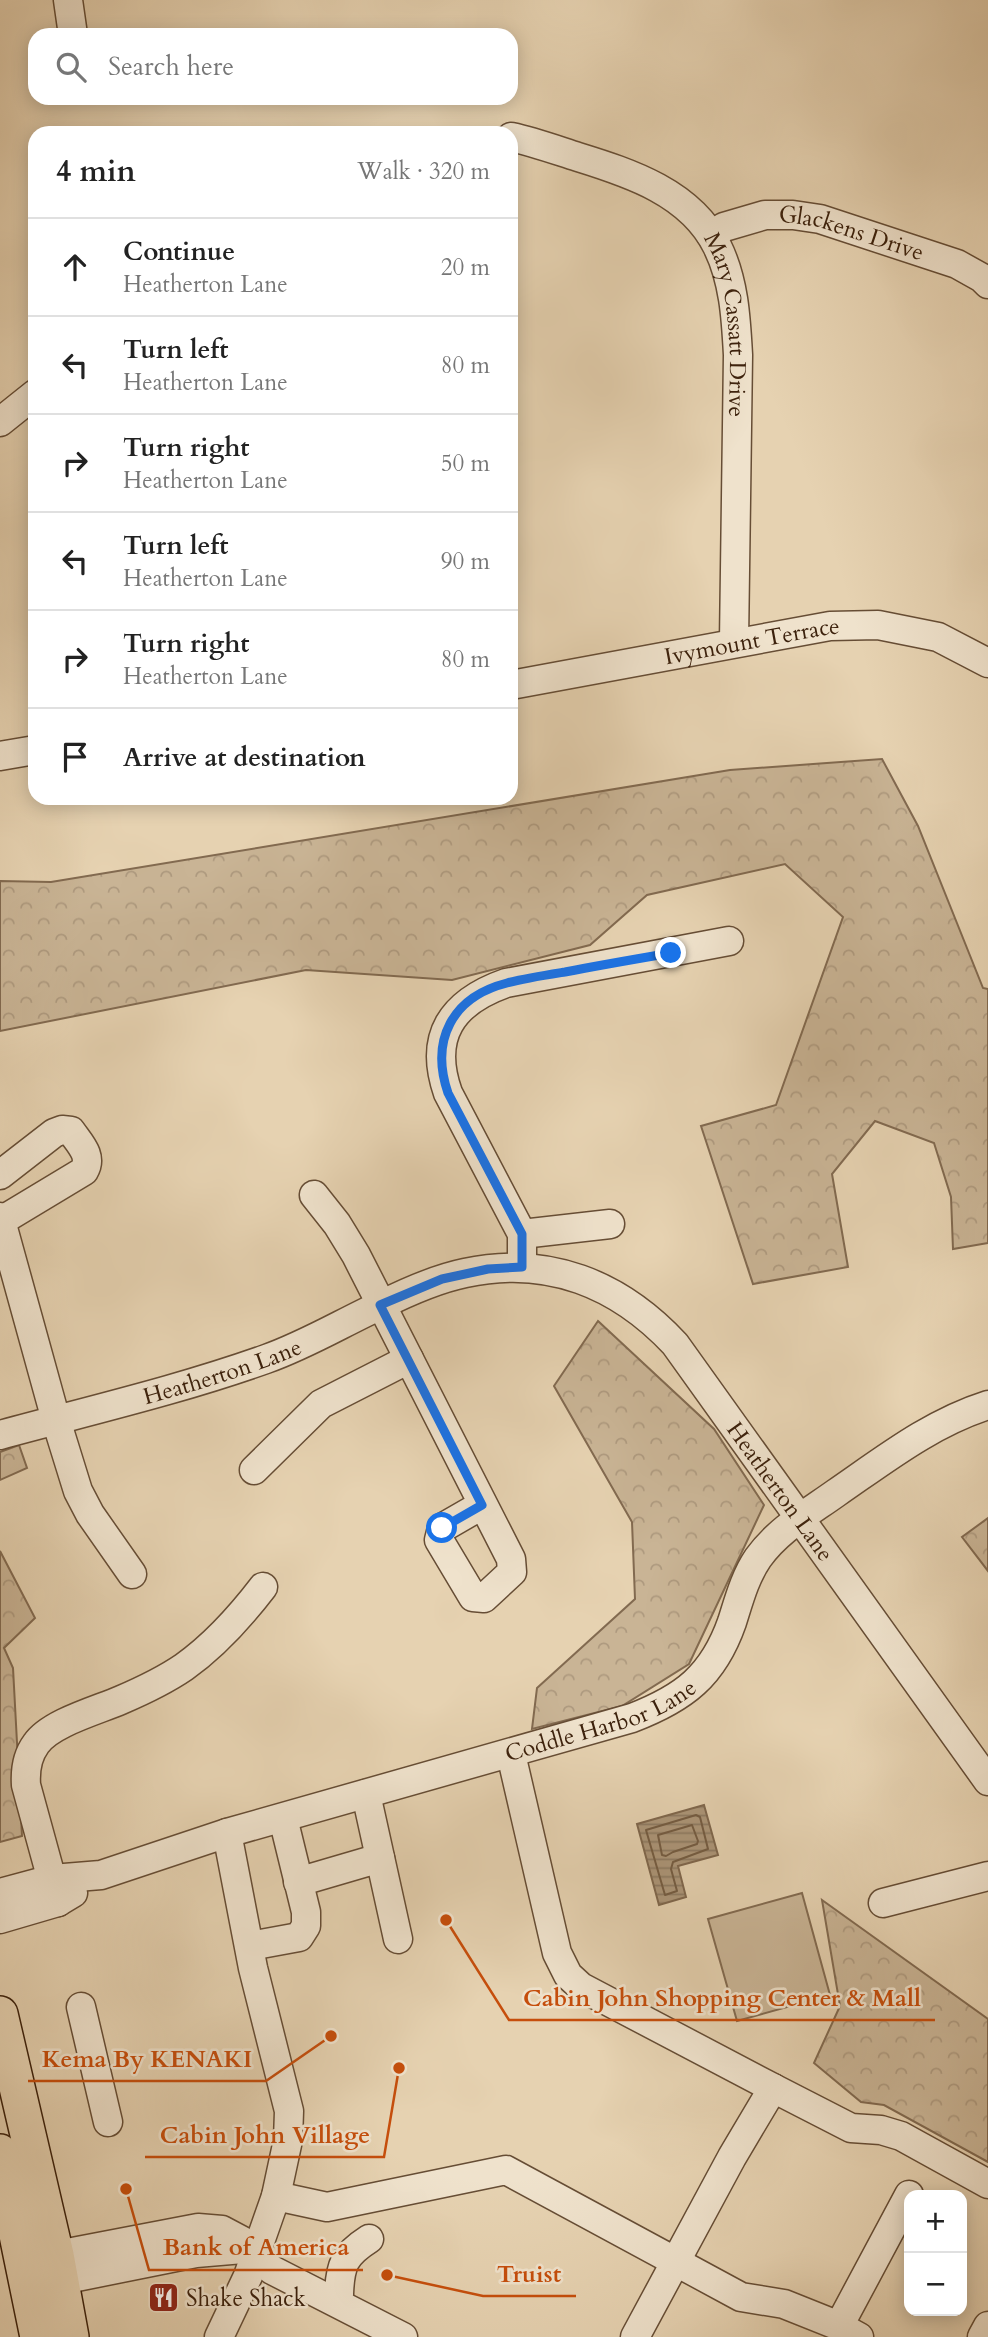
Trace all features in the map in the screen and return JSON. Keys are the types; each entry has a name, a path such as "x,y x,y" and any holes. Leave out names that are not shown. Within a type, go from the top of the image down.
{"main road":[{"path":"0,2014 59,2268 71,2337"},
{"path":"0,2152 38,2337"}],"street":[{"path":"68,0 72,28"},
{"name":"Mary Cassatt Drive","path":"518,139 609,167 656,187 689,211 718,247 730,284 738,355 734,642"},
{"name":"Glackens Drive","path":"711,235 724,227 765,215 820,219 957,264 988,284"},
{"path":"0,422 28,400"},
{"name":"Ivymount Terrace","path":"518,684 830,626 878,625 938,637 988,663"},
{"path":"0,756 28,751"},
{"path":"522,1267 522,1234 443,1079 442,1044 449,1023 476,995 506,983 729,941"},
{"path":"0,1175 62,1129 71,1131 88,1155 88,1164 84,1171 1,1219 78,1491 90,1514 132,1574"},
{"path":"314,1195 337,1224 356,1255 482,1505"},
{"path":"522,1234 610,1224"},
{"name":"Heatherton Lane","path":"0,1435 267,1359 314,1339 380,1305 453,1276 488,1269 522,1267 573,1277 616,1294 654,1322 675,1345 988,1781"},
{"path":"254,1470 321,1404 409,1359"},
{"name":"Coddle Harbor Lane","path":"0,1919 55,1891 227,1833 632,1718 676,1699 689,1689 720,1651 748,1574 776,1536 929,1430 988,1405"},
{"path":"55,1891 26,1785 25,1770 29,1755 37,1742 51,1730 126,1698 183,1668 227,1631 263,1587"},
{"path":"511,1754 558,1953 568,1975 581,1987 851,2128 881,2130 901,2136 988,2184"},
{"path":"366,1794 398,1939"},
{"path":"250,1946 299,1937 306,1926 306,1912 282,1818"},
{"path":"219,2337 247,2276 276,2196 288,2140 289,2111 250,1946 227,1833"},
{"path":"298,1882 380,1858"},
{"path":"883,1903 988,1876"},
{"name":"Coddle Harbor Lane","path":"0,1893 55,1891"},
{"path":"81,2007 108,2122"},
{"path":"635,2337 732,2157 773,2088"},
{"path":"276,2196 327,2207 506,2170 741,2297 784,2304 849,2331 904,2208"},
{"path":"351,2273 371,2198"},
{"path":"24,2274 256,2248"},
{"path":"256,2248 262,2262 272,2270 351,2273 403,2337"},
{"path":"982,2337 988,2326"}],"green space":[{"path":"882,759 918,826 983,988 988,989 988,1243 953,1249 951,1197 934,1143 875,1121 832,1174 848,1267 753,1284 701,1126 776,1105 843,917 785,864 647,895 590,945 452,980 306,970 0,1031 0,881 51,882 730,770"},
{"path":"598,1321 714,1429 764,1505 689,1664 622,1706 532,1729 537,1688 635,1599 632,1522 554,1386"},
{"path":"19,1445 27,1468 0,1480 0,1452"},
{"path":"988,1518 988,1571 962,1537"},
{"path":"0,1551 35,1618 4,1648 13,1668 22,1836 0,1842"},
{"path":"802,1893 830,1995 737,2021 708,1919"},
{"path":"822,1900 988,2019 988,2162 884,2105 861,2102 814,2063 840,2006"}],"water":[{"path":"704,1805 718,1855 678,1866 686,1897 659,1905 637,1824"}],"place":[{"name":"Cabin John Shopping Center & Mall","path":"446,1920"},
{"name":"Kema By KENAKI","path":"331,2036"},
{"name":"Cabin John Village","path":"399,2068"},
{"name":"Bank of America","path":"126,2189"},
{"name":"Truist","path":"387,2275"},
{"name":"Shake Shack","path":"163,2298"}],"route":[{"path":"442,1528 482,1505 380,1305 442,1279 488,1269 522,1267 522,1234 443,1079 444,1033 467,1002 476,995 506,983 671,953"}]}
